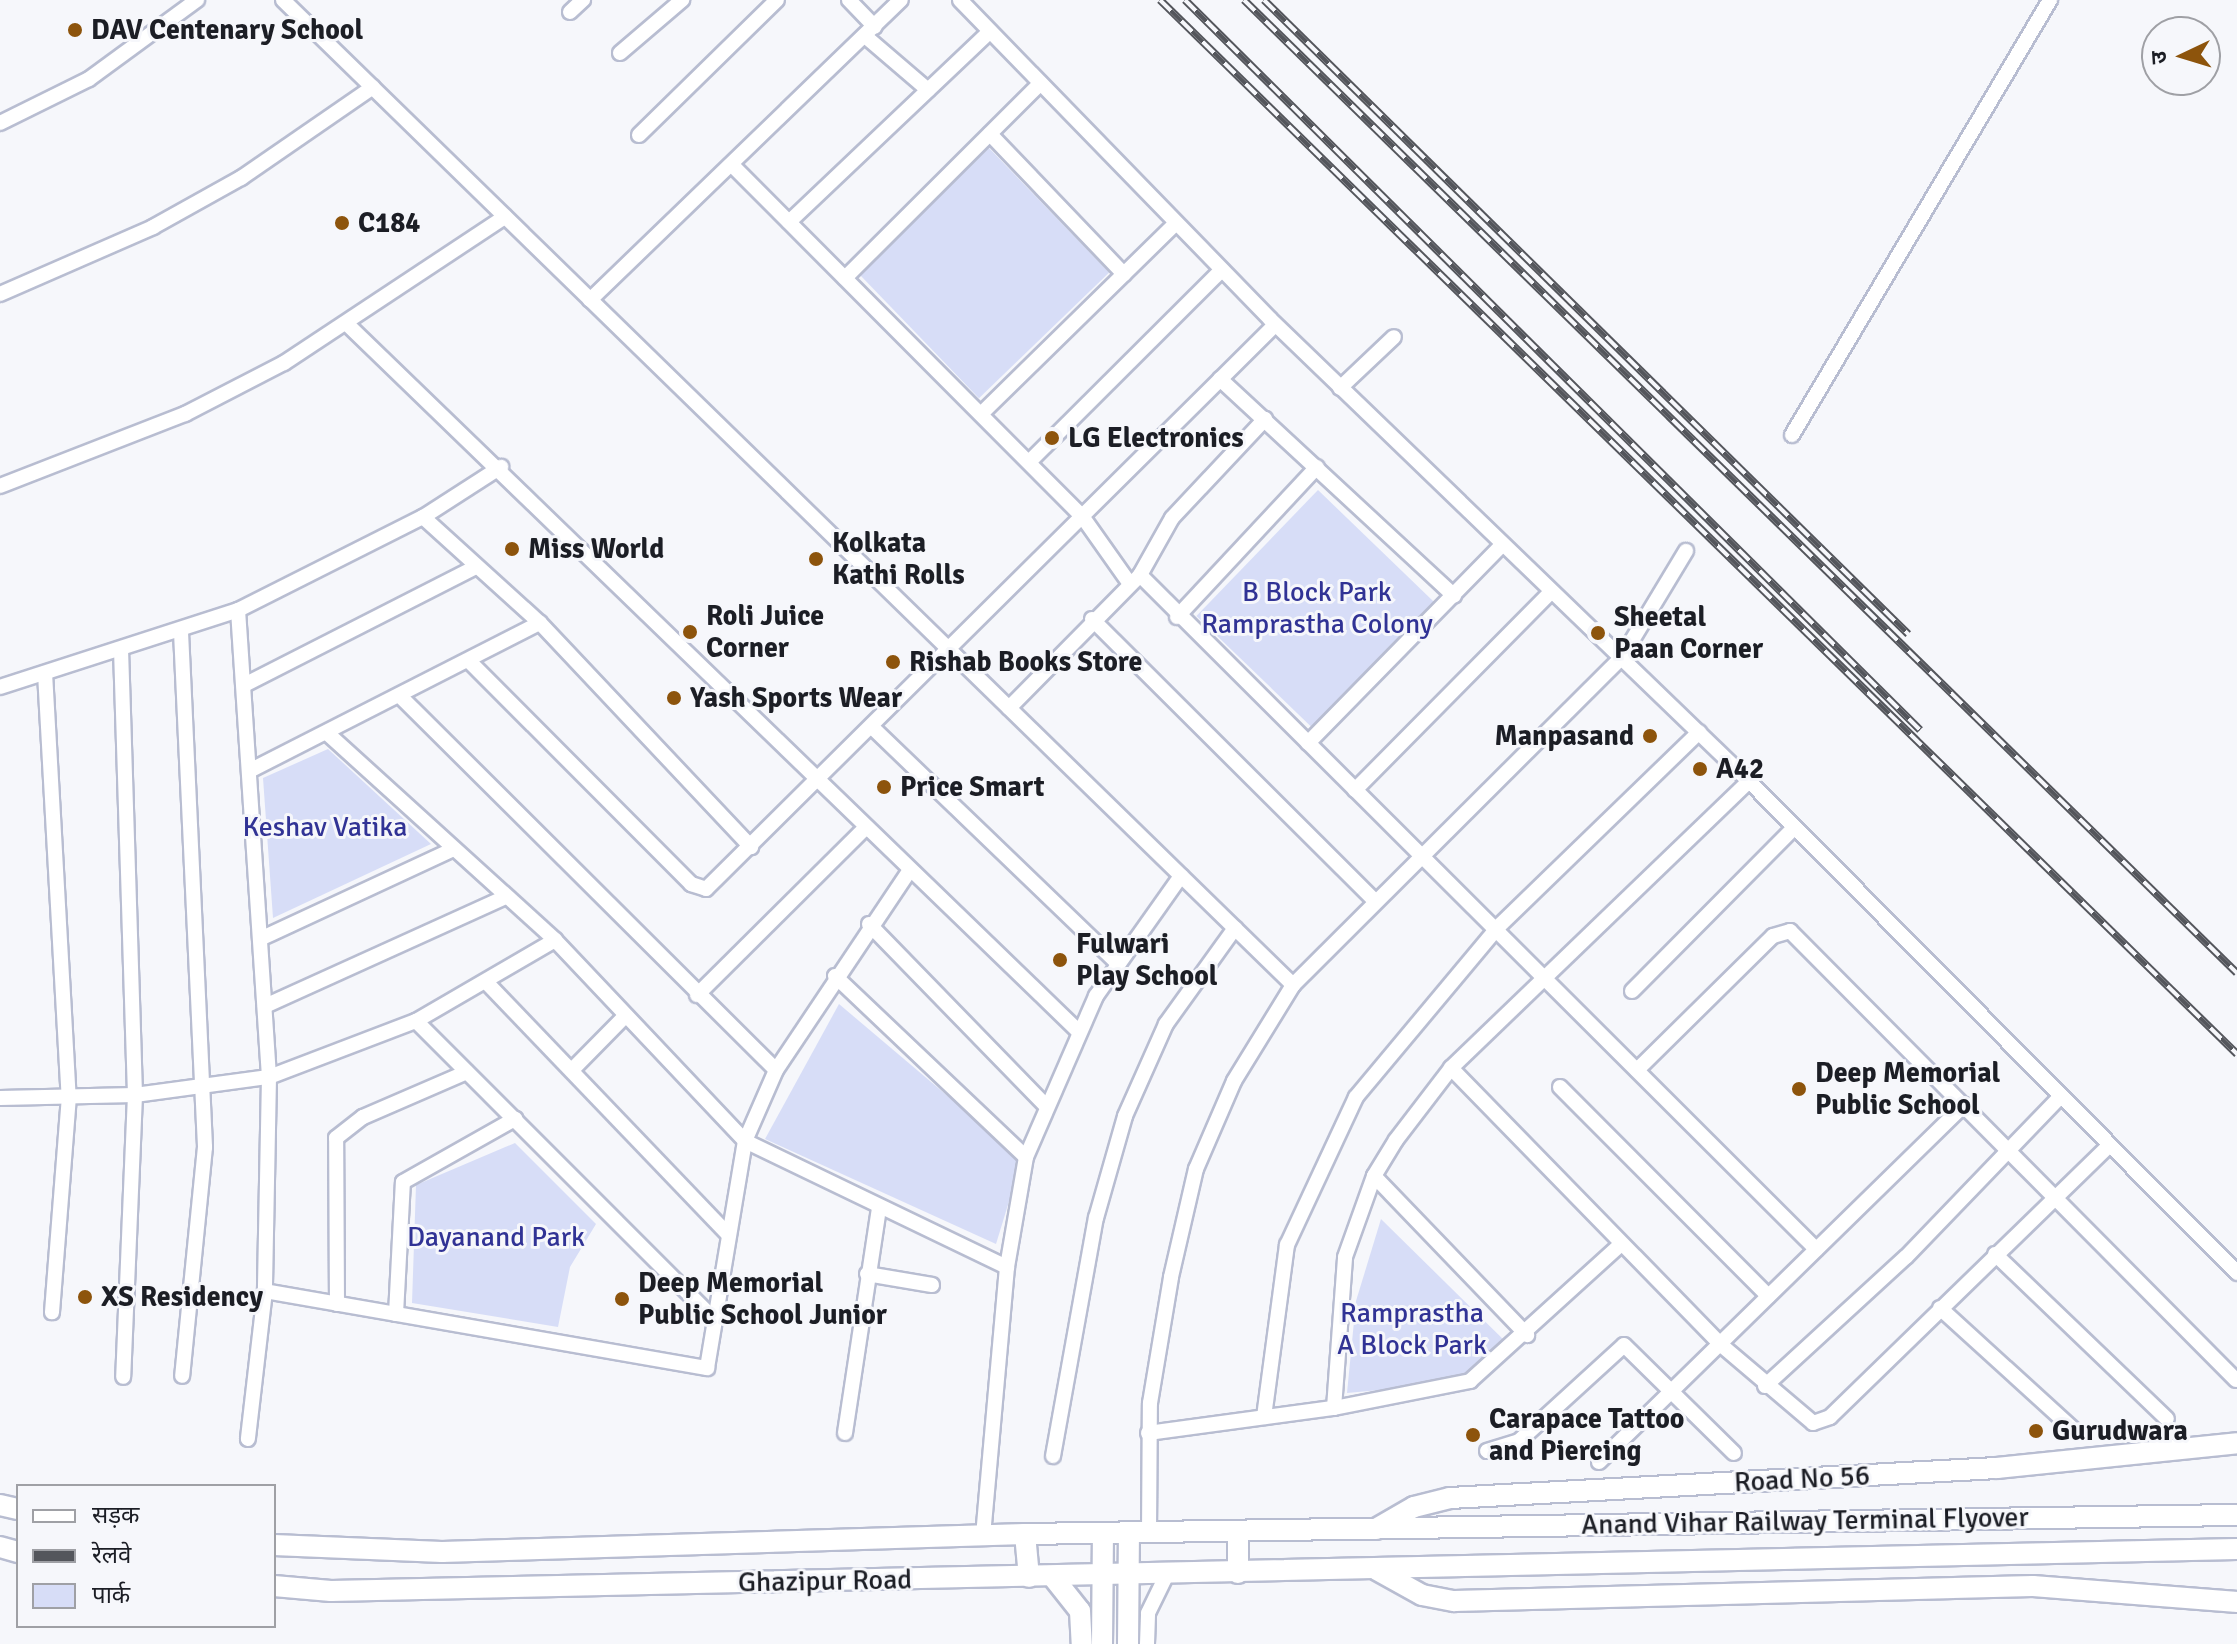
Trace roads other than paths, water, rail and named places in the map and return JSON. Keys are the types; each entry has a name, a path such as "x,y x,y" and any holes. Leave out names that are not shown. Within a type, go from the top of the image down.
{"main road":[{"name":"Road No 56","path":"1373,1531 1414,1507 1450,1498 1997,1468 2237,1443"},
{"name":"Anand Vihar Railway Terminal Flyover","path":"1373,1531 2237,1515"},
{"name":"Ghazipur Road","path":"276,1545 442,1552 1025,1534 1373,1531"},
{"path":"1238,1532 1238,1573"},
{"path":"1102,1644 1103,1533"},
{"path":"1128,1644 1128,1575 1139,1533"},
{"path":"1025,1534 1029,1577"},
{"name":"Anand Vihar Railway Terminal Flyover","path":"1376,1569 2237,1549"},
{"name":"Ghazipur Road","path":"276,1586 331,1591 1376,1569"},
{"path":"1376,1569 1422,1595 1454,1601 2033,1586 2237,1602"},
{"path":"1053,1577 1101,1612"},
{"path":"1053,1577 1080,1613 1082,1644"}],"street":[{"path":"0,123 89,79 197,0"},
{"path":"283,0 1293,985"},
{"path":"570,12 583,0"},
{"path":"620,53 682,0"},
{"path":"639,135 777,0"},
{"path":"849,0 870,31 928,90"},
{"path":"590,300 734,167 901,0"},
{"path":"960,0 1275,325 1501,546 1622,657 1749,781 2059,1098 2237,1273"},
{"path":"1792,435 2050,0"},
{"path":"789,222 990,31"},
{"path":"845,278 1041,83"},
{"path":"0,294 228,185 373,87"},
{"path":"990,134 1124,274"},
{"path":"734,167 1082,516 1135,579 1498,927 1816,1249"},
{"path":"0,486 185,414 348,325 505,217"},
{"path":"981,414 1176,223"},
{"path":"1029,462 1222,270"},
{"path":"348,325 501,467 817,786 1077,1030"},
{"path":"469,661 697,889 716,882 817,786 948,649 1275,325"},
{"path":"1340,388 1394,337"},
{"path":"1220,379 1454,596"},
{"path":"1009,708 1092,619 1135,579 1172,518 1265,419"},
{"path":"0,687 181,632 238,610 423,517 501,467"},
{"path":"1177,617 1317,467"},
{"path":"423,517 540,623 751,847"},
{"path":"1308,743 1501,546"},
{"path":"1139,1533 1148,1433 1196,1169 1234,1081 1293,985 1622,657 1686,551"},
{"path":"246,684 476,567"},
{"path":"1355,790 1551,592"},
{"path":"238,610 253,769 269,1077 265,1291 248,1439"},
{"path":"1092,619 1375,901"},
{"path":"253,769 540,623"},
{"path":"181,632 204,1185 182,1376"},
{"path":"121,649 135,1095 123,1377"},
{"path":"45,673 69,1096 52,1312"},
{"path":"400,696 697,995 776,1070"},
{"path":"873,728 1117,963"},
{"path":"1264,1417 1285,1258 1320,1162 1391,1049 1498,927 1699,732"},
{"path":"327,733 452,850 555,940 745,1141 879,1209 1007,1267"},
{"path":"1334,1408 1341,1282 1374,1176 1451,1068 1749,781"},
{"path":"1632,991 1794,828"},
{"path":"697,995 864,829"},
{"path":"262,938 452,850"},
{"path":"265,1291 707,1368 745,1141 776,1070 869,924 909,871"},
{"path":"983,1536 1007,1267 1026,1157 1044,1104 1077,1030 1117,963 1181,876"},
{"path":"265,1006 505,897"},
{"path":"869,924 1044,1104"},
{"path":"1053,1456 1096,1218 1125,1116 1166,1024 1235,928"},
{"path":"1637,1070 1773,936 1790,931 2236,1380"},
{"path":"0,1098 135,1095 269,1077 416,1021 487,983 555,940"},
{"path":"835,976 1026,1157"},
{"path":"487,983 728,1234"},
{"path":"572,1070 625,1016"},
{"path":"416,1021 714,1319"},
{"path":"1451,1068 1620,1245 1720,1344 1801,1419 1822,1423 2109,1146"},
{"path":"337,1304 336,1138 363,1117 467,1072"},
{"path":"1560,1087 1768,1296"},
{"path":"1765,1386 2059,1098"},
{"path":"1599,1462 1964,1105"},
{"path":"396,1314 403,1182 515,1119"},
{"path":"1374,1176 1527,1335"},
{"path":"845,1433 879,1209"},
{"path":"1148,1433 1334,1408 1470,1381 1527,1335 1620,1245"},
{"path":"1995,1254 2167,1419"},
{"path":"867,1274 932,1285"},
{"path":"1940,1308 2073,1429"},
{"path":"1487,1451 1519,1441 1618,1346 1632,1350 1670,1392 1734,1453"},
{"path":"1147,1644 1148,1619 1167,1574"}],"railway":[{"path":"1160,0 2237,1054"},
{"path":"1185,0 1920,730"},
{"path":"1244,0 2237,973"},
{"path":"1264,0 1908,634"}],"place":[{"name":"DAV Centenary School","path":"75,30"},
{"name":"C184","path":"342,223"},
{"name":"LG Electronics","path":"1052,438"},
{"name":"Miss World","path":"512,549"},
{"name":"Kolkata Kathi Rolls","path":"816,559"},
{"name":"Roli Juice Corner","path":"690,632"},
{"name":"Sheetal Paan Corner","path":"1598,633"},
{"name":"Rishab Books Store","path":"893,662"},
{"name":"Yash Sports Wear","path":"674,698"},
{"name":"Manpasand","path":"1650,736"},
{"name":"A42","path":"1700,769"},
{"name":"Price Smart","path":"884,787"},
{"name":"Fulwari Play School","path":"1060,960"},
{"name":"Deep Memorial Public School","path":"1799,1089"},
{"name":"XS Residency","path":"85,1297"},
{"name":"Deep Memorial Public School Junior","path":"622,1299"},
{"name":"Gurudwara","path":"2036,1431"},
{"name":"Carapace Tattoo and Piercing","path":"1473,1435"}],"park label":[{"name":"B Block Park Ramprastha Colony","path":"1317,608"},
{"name":"Keshav Vatika","path":"325,827"},
{"name":"Dayanand Park","path":"496,1237"},
{"name":"Ramprastha A Block Park","path":"1412,1329"}]}
